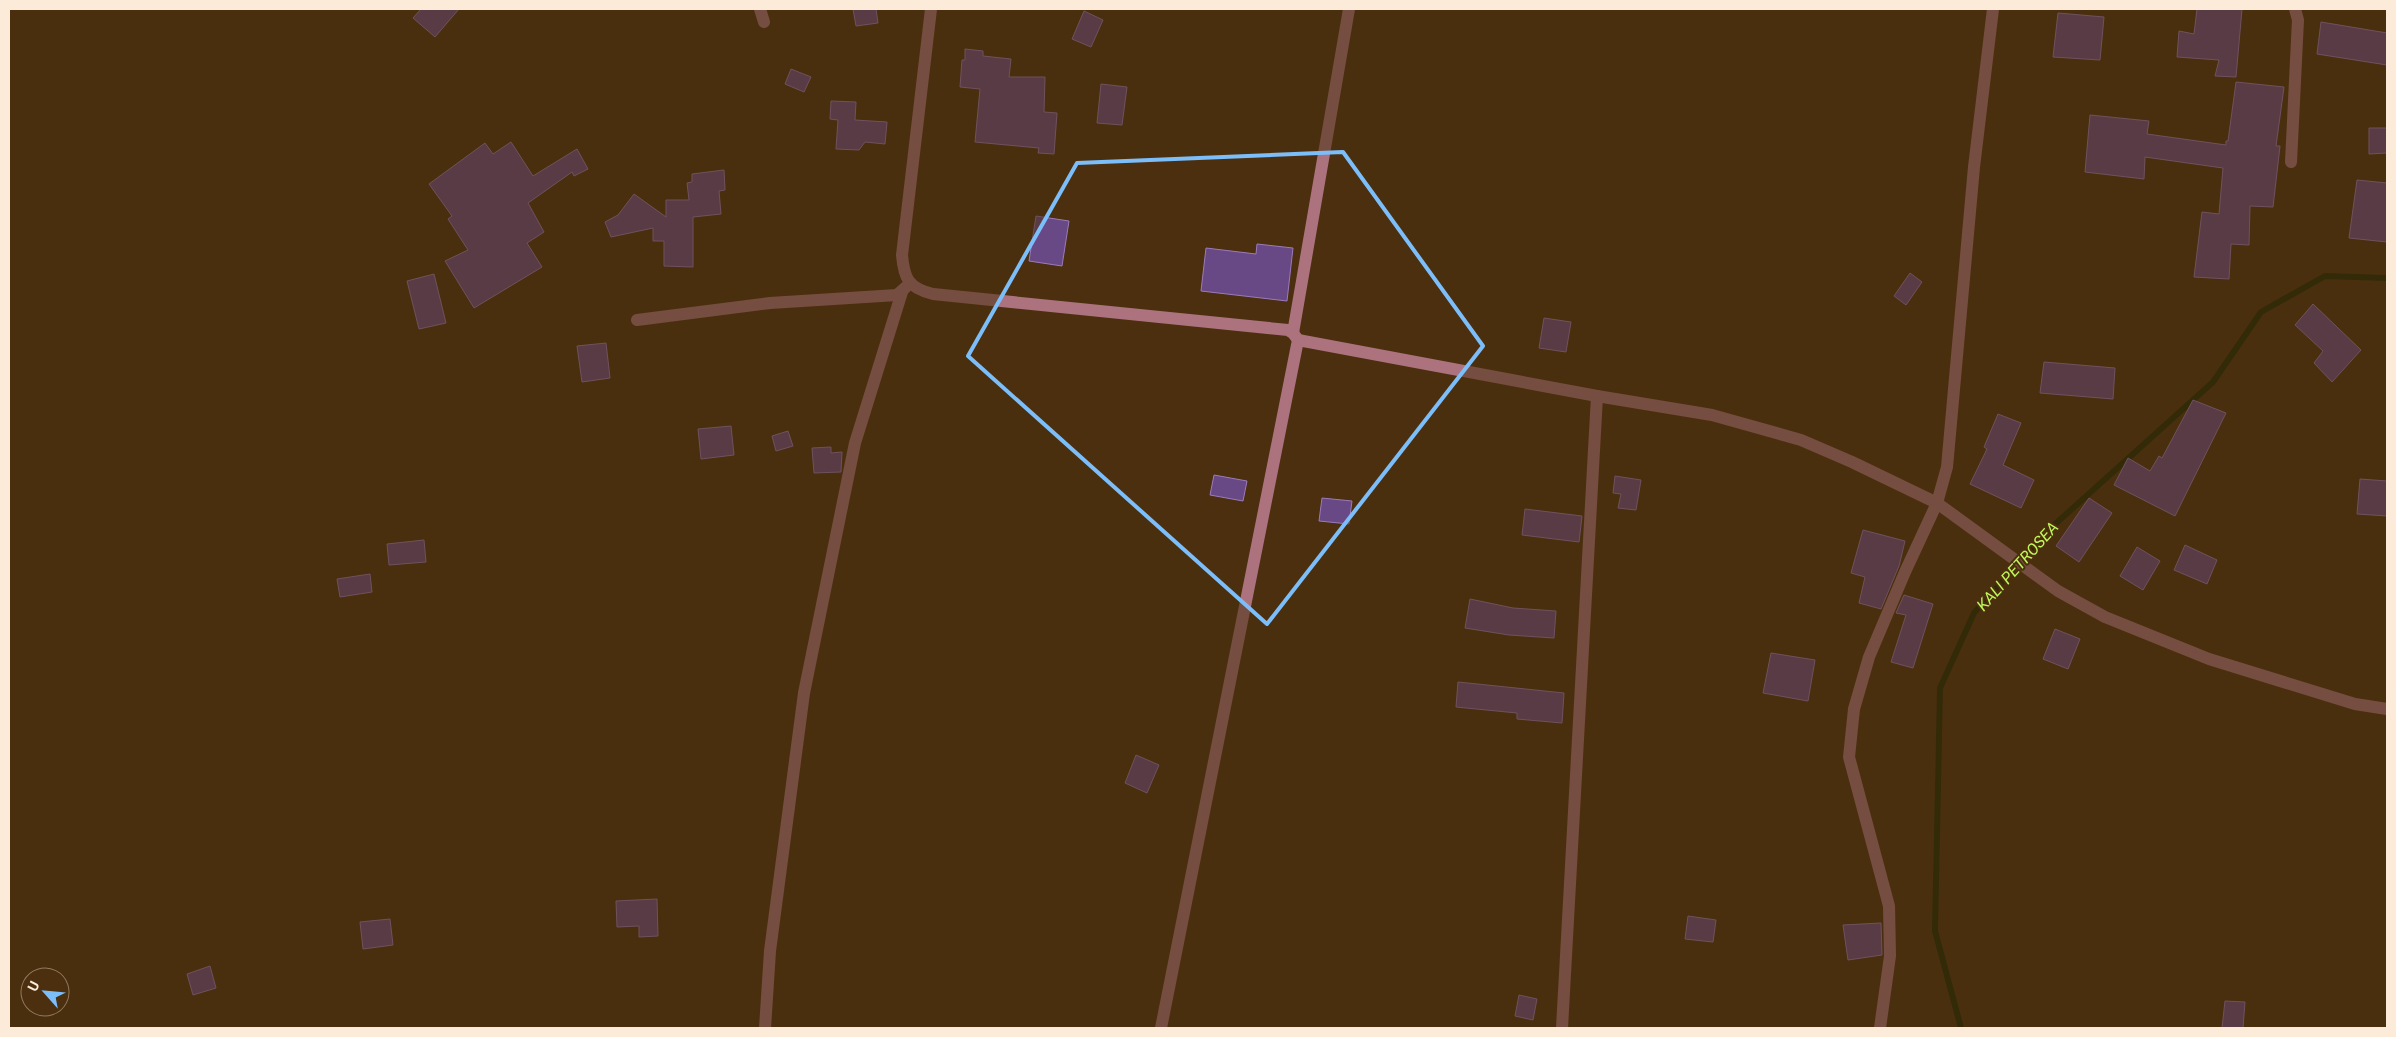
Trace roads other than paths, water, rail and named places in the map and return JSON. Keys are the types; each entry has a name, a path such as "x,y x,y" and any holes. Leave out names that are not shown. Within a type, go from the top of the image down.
{"street":[{"path":"760,9 764,22"},
{"path":"764,1028 770,951 804,693 855,443 906,288 902,255 931,9"},
{"path":"1161,1028 1296,336 1348,9"},
{"path":"1880,1028 1890,956 1889,906 1849,757 1854,709 1869,657 1937,503 1947,467 1974,167 1993,9"},
{"path":"2291,162 2298,20 2295,9"},
{"path":"637,320 770,303 897,294 906,288 933,294 1282,330 1296,336 1597,396 1712,415 1801,440 1937,503 2087,609 2209,659 2355,704 2387,709"},
{"path":"1562,1028 1597,396"}],"waterway":[{"name":"KALI PETROSEA","path":"1961,1028 1935,931 1940,688 1974,613 2053,526 2213,382 2261,312 2325,276 2387,278"}]}
